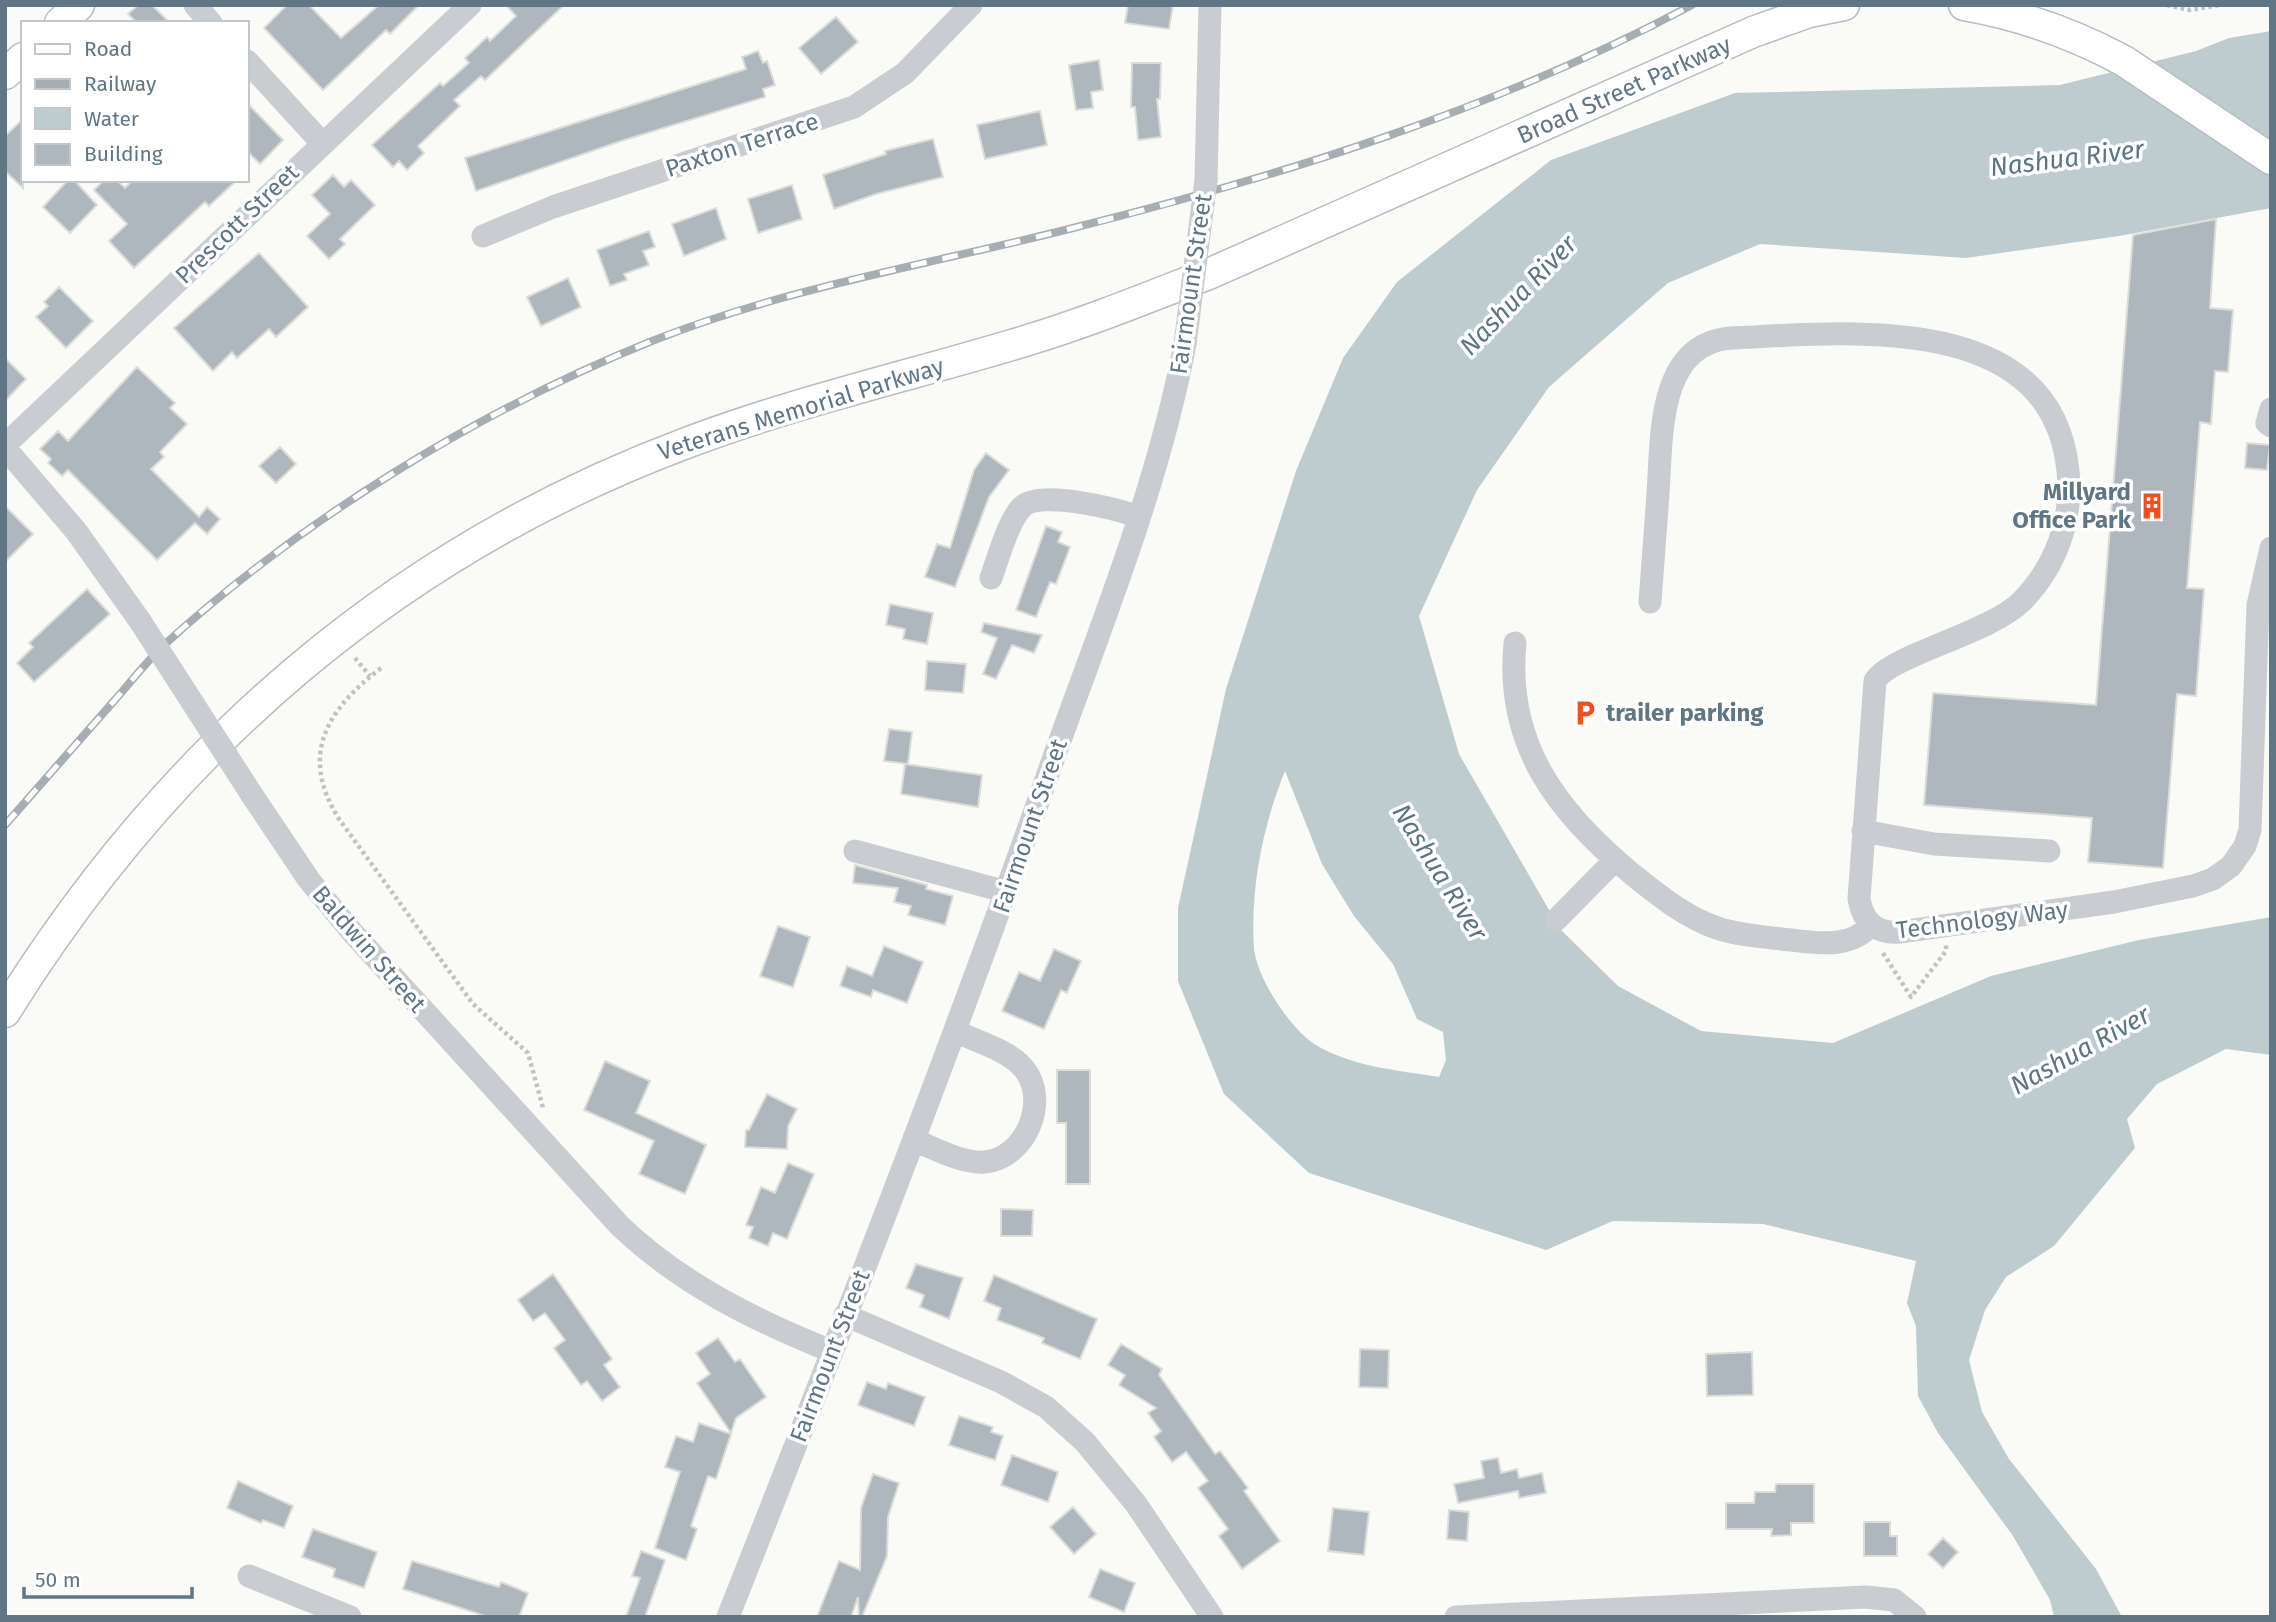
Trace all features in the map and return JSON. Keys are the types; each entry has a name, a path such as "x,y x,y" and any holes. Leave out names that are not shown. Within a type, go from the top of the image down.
{"main road":[{"path":"62,21 79,5"},
{"name":"Broad Street Parkway","path":"1407,186 1752,33 1809,12 1844,5"},
{"path":"1964,5 2039,23 2124,61 2271,159"},
{"path":"5,74 21,60"},
{"name":"Veterans Memorial Parkway","path":"5,1012 89,886 190,768 254,707 337,638 400,592 470,547 559,498 657,454 740,424 1026,341 1117,310 1210,273 1407,186"}],"street":[{"path":"195,5 209,21"},
{"name":"Prescott Street","path":"5,446 470,5"},
{"name":"Paxton Terrace","path":"483,236 553,207 854,107 905,73 971,5"},
{"name":"Fairmount Street","path":"728,1617 914,1140 1007,892 1139,517 1171,409 1185,344 1201,232 1207,158 1210,5"},
{"path":"248,62 322,143"},
{"name":"Technology Way","path":"1650,602 1665,403 1683,365 1701,346 1722,339 1867,332 1975,352 2013,370 2042,399 2064,448 2069,488 2061,540 2042,575 2011,610 1962,637 1888,667 1878,677 1873,691 1859,899 1864,916 1871,925 1882,931 1895,933 2114,902 2185,888 2213,878 2234,863 2247,841 2250,824 2258,605 2271,548"},
{"path":"2271,410 2267,424 2271,426"},
{"name":"Baldwin Street","path":"5,446 76,531 140,621 309,880 352,932 620,1226 648,1252 709,1294 760,1321 831,1351"},
{"path":"991,578 1015,518 1029,502 1042,499 1114,508 1139,517"},
{"path":"1515,643 1514,694 1532,756 1560,801 1615,860 1675,906 1726,931 1829,943 1857,937 1871,925"},
{"path":"1863,831 1934,844 2049,851"},
{"path":"855,851 1007,892"},
{"path":"1556,920 1615,860"},
{"path":"914,1140 967,1159 985,1162 1001,1157 1017,1145 1034,1116 1036,1099 1026,1071 1015,1060 955,1031"},
{"path":"845,1315 1001,1382 1046,1407 1085,1443 1136,1504 1212,1617"},
{"path":"249,1576 350,1617"},
{"path":"1456,1617 1866,1597 1894,1600 1914,1616"}],"path":[{"path":"2167,5 2190,10 2220,5"},
{"path":"350,652 370,676"},
{"path":"380,668 340,703 327,726 321,761 328,796 339,819 473,1004 531,1058 544,1113"},
{"path":"1883,952 1911,998 1946,951 1944,926"}],"water":[{"name":"Nashua River","path":"2271,31 2271,208 2119,236 1966,258 1760,244 1668,283 1549,387 1477,490 1419,616 1459,754 1560,929 1618,986 1701,1031 1833,1043 1991,976 2139,940 2271,917 2271,1055 2226,1049 2157,1084 2127,1119 2135,1148 2054,1246 2006,1277 1985,1310 1969,1360 1982,1412 2009,1459 2096,1569 2122,1617 2054,1617 2050,1600 2013,1536 1938,1433 1918,1396 1916,1326 1907,1303 1916,1261 1763,1224 1613,1221 1546,1250 1309,1173 1224,1094 1178,981 1178,908 1226,689 1296,471 1343,358 1397,282 1551,160 1735,93 2060,85 2196,51 2229,38","holes":["1285,771 1322,864 1354,916 1393,964 1417,1019 1443,1032 1446,1060 1439,1077 1360,1063 1330,1052 1306,1038 1276,1002 1256,960 1253,925 1256,880 1264,835"]}],"building":[{"path":"138,5 152,5 168,21 135,21 128,14"},
{"path":"287,5 309,5 341,38 379,5 419,5 390,34 386,30 323,90 264,28"},
{"path":"506,5 564,5 485,80 481,76 454,100 460,106 418,146 424,153 407,170 399,161 393,167 372,145 440,83 443,86 469,63 465,58 487,37 490,41 516,16"},
{"path":"1128,5 1173,5 1169,29 1125,23"},
{"path":"836,17 858,42 821,74 799,48"},
{"path":"758,51 763,63 767,61 775,85 763,89 765,97 621,141 476,191 465,158 746,69 742,57"},
{"path":"1099,60 1103,90 1091,92 1093,108 1076,110 1069,65"},
{"path":"1132,63 1161,63 1160,99 1157,99 1161,137 1138,140 1135,107 1131,107"},
{"path":"248,104 283,140 260,164 248,152"},
{"path":"1040,111 1047,145 985,159 977,125"},
{"path":"21,121 23,188 5,171 5,136"},
{"path":"933,139 943,177 876,194 834,209 823,175 886,154 885,151"},
{"path":"333,175 344,187 351,180 375,205 340,239 345,244 329,259 307,236 330,214 312,195"},
{"path":"66,182 76,182 97,205 70,233 43,207"},
{"path":"102,182 119,182 125,188 131,182 235,182 209,206 205,202 134,268 109,241 127,224 94,190"},
{"path":"792,185 802,219 758,233 748,199"},
{"path":"716,208 726,239 684,256 672,224"},
{"name":"Millyard Office Park","path":"2216,219 2210,308 2233,310 2228,372 2215,371 2211,424 2200,422 2187,588 2204,589 2196,696 2177,694 2163,868 2088,862 2092,818 1924,805 1933,693 2096,705 2133,235"},
{"path":"649,231 655,247 643,251 649,265 624,274 627,280 610,286 597,250"},
{"path":"259,253 308,307 276,337 269,329 237,358 232,352 213,371 174,328"},
{"path":"568,278 581,307 541,326 527,297"},
{"path":"59,287 93,321 66,348 36,317 48,306 44,302"},
{"path":"5,358 26,379 5,401"},
{"path":"137,367 175,403 170,408 187,424 160,452 164,457 151,469 199,517 207,507 220,519 207,534 195,523 157,560 68,470 62,476 48,463 51,459 40,449 58,431 68,441"},
{"path":"2247,443 2270,445 2267,470 2245,468"},
{"path":"280,447 296,464 276,483 259,466"},
{"path":"986,453 1009,470 989,497 955,587 925,577 937,544 950,548 974,470"},
{"path":"5,506 33,534 5,562"},
{"path":"1046,526 1062,532 1058,542 1070,547 1056,584 1050,582 1036,617 1016,610"},
{"path":"87,589 110,614 34,682 17,663 33,647 29,643"},
{"path":"890,604 933,613 927,644 903,639 905,629 886,625"},
{"path":"984,623 1042,635 1034,653 1012,645 996,679 983,674 997,638 981,632"},
{"path":"927,661 966,664 963,693 925,690"},
{"path":"889,729 912,732 908,764 884,761"},
{"path":"905,764 982,775 978,807 901,794"},
{"path":"855,865 927,885 926,889 953,896 945,925 908,915 911,906 894,902 898,888 853,883"},
{"path":"778,926 810,937 793,987 760,976"},
{"path":"884,946 923,962 907,1003 873,990 871,997 840,986 847,966 872,976"},
{"path":"1054,949 1081,961 1067,993 1061,990 1044,1029 1002,1011 1019,972 1040,981"},
{"path":"605,1061 650,1081 636,1113 706,1145 685,1194 639,1174 654,1141 584,1110"},
{"path":"1057,1070 1090,1070 1090,1184 1066,1184 1066,1123 1057,1123"},
{"path":"767,1094 797,1109 788,1126 787,1149 745,1147 746,1130 749,1130"},
{"path":"788,1163 814,1174 787,1239 773,1233 768,1246 749,1238 753,1227 746,1225 761,1187 775,1193"},
{"path":"1001,1209 1033,1210 1032,1236 1001,1236"},
{"path":"916,1264 963,1278 949,1319 920,1307 924,1295 906,1288"},
{"path":"553,1274 612,1359 604,1365 620,1387 602,1401 587,1381 581,1385 554,1348 565,1340 545,1313 533,1321 518,1300"},
{"path":"994,1275 1097,1319 1080,1359 1042,1343 1044,1338 997,1320 1001,1308 984,1301"},
{"path":"718,1338 735,1362 740,1359 766,1397 736,1418 731,1433 697,1383 710,1374 696,1353"},
{"path":"1121,1344 1162,1369 1159,1375 1215,1454 1220,1451 1248,1488 1244,1491 1280,1541 1242,1569 1219,1536 1228,1529 1198,1488 1208,1481 1186,1452 1172,1462 1154,1437 1161,1431 1148,1413 1156,1408 1119,1385 1125,1375 1108,1365"},
{"path":"1360,1349 1389,1350 1388,1388 1359,1387"},
{"path":"1752,1352 1753,1395 1707,1396 1706,1354"},
{"path":"867,1382 886,1389 888,1383 925,1397 914,1426 858,1405"},
{"path":"959,1416 993,1427 991,1432 1003,1436 995,1460 949,1445"},
{"path":"699,1423 731,1434 716,1479 708,1476 691,1526 697,1529 686,1560 655,1548 680,1472 665,1467 676,1436 693,1442"},
{"path":"1012,1455 1058,1472 1048,1502 1001,1485"},
{"path":"1498,1458 1501,1473 1517,1469 1519,1478 1542,1473 1546,1493 1519,1498 1518,1491 1458,1503 1454,1484 1484,1478 1481,1461"},
{"path":"873,1474 899,1483 888,1517 887,1556 862,1617 859,1617 858,1597 851,1617 817,1617 839,1561 860,1570 861,1508"},
{"path":"238,1481 293,1506 284,1528 263,1520 261,1523 227,1508"},
{"path":"1776,1484 1814,1484 1814,1523 1791,1523 1791,1535 1771,1536 1772,1529 1726,1529 1726,1503 1754,1503 1755,1492 1775,1492"},
{"path":"1073,1507 1096,1534 1074,1554 1050,1527"},
{"path":"1333,1508 1369,1512 1364,1555 1328,1551"},
{"path":"1449,1510 1469,1512 1467,1541 1447,1539"},
{"path":"1864,1522 1890,1522 1890,1536 1897,1536 1897,1556 1864,1556"},
{"path":"313,1529 377,1552 364,1588 333,1577 335,1569 302,1557"},
{"path":"1943,1538 1958,1552 1943,1568 1928,1554"},
{"path":"641,1551 665,1560 645,1617 626,1617 640,1578 632,1576"},
{"path":"412,1561 499,1587 501,1582 528,1593 519,1617 488,1617 403,1589"},
{"path":"1100,1569 1135,1583 1124,1612 1089,1597"}],"railway":[{"path":"5,825 151,658 217,599 333,512 395,472 522,400 652,341 754,306 858,278 1017,242 1149,208 1229,186 1387,136 1542,76 1692,5"}],"place":[{"name":"Millyard Office Park","path":"2152,506"},
{"name":"trailer parking","path":"1585,713"}]}
